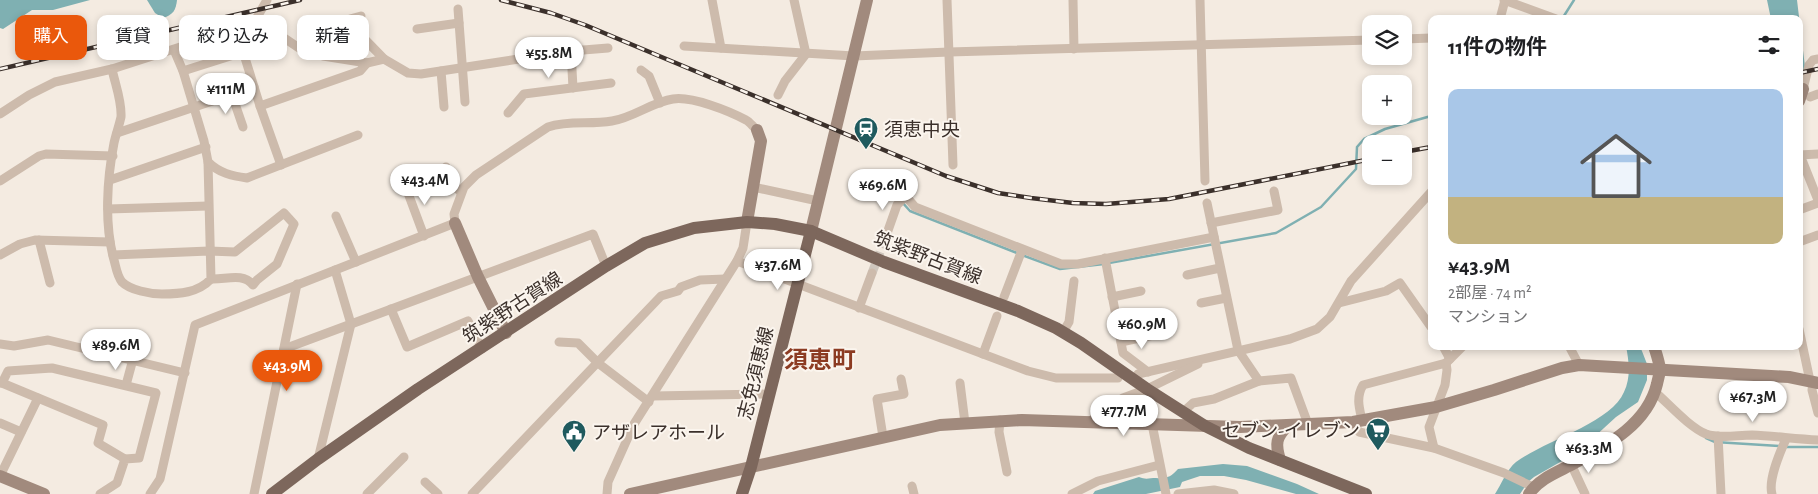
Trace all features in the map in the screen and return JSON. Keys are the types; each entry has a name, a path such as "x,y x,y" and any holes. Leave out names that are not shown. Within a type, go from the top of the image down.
{"main road":[{"name":"筑紫野古賀線","path":"272,494 318,459 411,394 606,266 646,243 694,228 747,222 775,224 811,231 884,262 1018,311 1063,332 1101,355 1147,389 1205,426 1250,448 1366,494"},
{"name":"志免須恵線","path":"742,494 751,467 811,231"}],"street":[{"path":"258,15 267,0"},
{"path":"712,0 721,48"},
{"path":"794,0 806,54"},
{"path":"811,231 868,0"},
{"path":"947,0 953,165"},
{"path":"1073,0 1074,49"},
{"path":"1200,0 1205,182"},
{"path":"1501,15 1505,0 1545,15"},
{"path":"458,10 466,102"},
{"path":"417,29 459,23"},
{"path":"1412,39 1428,38"},
{"path":"287,40 299,48 323,56 367,63 384,59"},
{"path":"684,46 854,56 1362,40"},
{"path":"369,44 384,59 408,73 421,74 571,51 608,48"},
{"path":"0,114 29,95 55,82 112,69 179,48"},
{"path":"112,69 121,106 107,198 110,242 113,255 122,282 136,289 159,294 185,294 207,284 211,279 208,162 206,147 183,72 174,50"},
{"path":"571,51 573,88"},
{"path":"778,95 785,81 806,54"},
{"path":"1807,95 1809,65 1813,60 1818,59"},
{"path":"183,72 218,60"},
{"path":"245,60 282,165"},
{"path":"260,106 360,71 367,63"},
{"path":"641,70 649,76 660,103"},
{"path":"441,71 444,108"},
{"path":"508,113 524,94 611,83"},
{"path":"117,133 254,86"},
{"path":"232,95 243,127"},
{"path":"506,333 478,277 455,223 454,214 461,192 476,176 548,127 561,123 614,121 674,99 688,99 747,121 757,130 761,140 743,248 737,262 634,424 608,482 606,494"},
{"path":"208,162 213,167 232,176 247,178 358,135"},
{"path":"110,180 206,147"},
{"path":"0,181 39,156 46,154 113,156"},
{"path":"1803,155 1818,154"},
{"path":"1803,163 1818,201 1803,208"},
{"path":"446,167 454,186 461,192"},
{"path":"405,185 424,236"},
{"path":"753,186 818,201"},
{"path":"898,187 915,207 1052,262 1069,265 1214,237"},
{"path":"1211,223 1278,210 1274,191"},
{"path":"1138,374 1212,358 1298,336 1316,329 1330,317 1351,281 1428,195"},
{"path":"885,239 897,205 905,197"},
{"path":"1207,204 1238,350 1260,381"},
{"path":"108,209 208,206"},
{"path":"113,255 209,251 235,252 284,213 294,224 281,256 277,264 253,285"},
{"path":"336,216 356,262"},
{"path":"150,494 160,479 195,325 455,223"},
{"path":"284,349 593,234 606,266"},
{"path":"1803,239 1817,238"},
{"path":"0,255 20,244 39,240 110,242"},
{"path":"39,240 50,283"},
{"path":"1004,297 1022,250"},
{"path":"1105,258 1123,353 1148,372"},
{"path":"737,262 1028,371 1056,378 1118,378"},
{"path":"1187,275 1220,268"},
{"path":"318,459 352,324 335,270"},
{"path":"858,308 872,273"},
{"path":"211,279 223,280 241,277 250,281 260,299"},
{"path":"472,494 661,296 700,280 725,279"},
{"path":"1063,332 1069,322 1074,281"},
{"path":"1339,303 1386,290 1400,283 1428,323"},
{"path":"254,494 297,284"},
{"path":"1112,298 1141,291"},
{"path":"1201,303 1226,298"},
{"path":"391,309 408,347 468,321 482,349"},
{"path":"983,354 997,316"},
{"path":"1121,342 1158,334"},
{"path":"126,385 139,337"},
{"path":"0,344 14,346 48,340 185,374"},
{"path":"559,342 578,343 598,363 651,399 770,394"},
{"path":"1803,344 1813,382 1812,390 1818,413"},
{"path":"1434,448 1429,427 1445,385 1448,361 1444,350"},
{"path":"1459,350 1448,361 1363,385 1359,393 1357,421 1359,432 1434,448 1504,473 1531,491 1544,479 1610,444 1628,429 1647,407 1655,392 1654,350"},
{"path":"1571,350 1580,365"},
{"path":"1088,422 1123,398 1147,389 1212,358"},
{"path":"630,494 940,425 1022,420 1240,427 1357,421 1436,407 1562,368 1580,365 1780,376 1813,382"},
{"path":"52,368 126,385 156,393 139,458 126,459 98,443 103,424 1,383 8,371 52,368"},
{"path":"1183,412 1193,403 1214,399 1260,381 1291,378 1308,424"},
{"path":"883,437 877,399 904,394 901,379"},
{"path":"960,383 965,423"},
{"path":"1655,392 1690,423 1705,433 1718,436 1754,435 1783,445 1818,440"},
{"path":"38,398 0,476 44,494"},
{"path":"1000,420 999,432 1007,472"},
{"path":"0,423 21,432"},
{"path":"1152,424 1165,493"},
{"path":"1280,460 1276,443 1288,425"},
{"path":"1718,436 1721,494"},
{"path":"1772,494 1774,471 1783,445"},
{"path":"367,494 404,457"},
{"path":"100,494 117,483 126,459"},
{"path":"1571,464 1585,494"},
{"path":"1072,494 1098,481 1160,467"},
{"path":"425,482 438,494"},
{"path":"1178,494 1214,490 1234,494"}],"water":[{"path":"0,0 90,0 53,10 32,10 24,15 15,15 15,21 3,29 0,28"},
{"path":"147,0 177,0 176,7 169,15 158,15"},
{"path":"1767,0 1797,0 1799,15 1770,15"},
{"path":"1803,50 1805,67 1803,74"},
{"path":"1627,350 1642,350 1647,364 1647,380 1638,402 1616,417 1592,439 1579,443 1576,453 1534,477 1520,494 1495,494 1516,462 1528,454 1576,431 1606,413 1617,403 1628,381 1629,364"},
{"path":"1223,464 1247,466 1319,494 1296,494 1224,476 1200,476 1182,482 1180,487 1146,494 1093,494 1095,491 1139,477 1146,479 1163,478 1171,476 1178,469"}],"waterway":[{"path":"1565,15 1574,0"},
{"path":"1109,263 1276,233 1321,207 1356,169 1357,147 1364,139 1385,129 1428,117"},
{"path":"875,172 910,211 1017,253"},
{"path":"1022,255 1060,269 1104,264"},
{"path":"1706,438 1715,442 1779,446"},
{"path":"1785,447 1818,447"}],"tunnel":[{"path":"872,273 885,239"}],"railway":[{"path":"0,69 300,0"},
{"path":"501,0 551,13 585,25 946,176 998,193 1073,203 1106,204 1169,199 1362,161"},
{"path":"1803,72 1818,69"},
{"path":"1412,151 1428,148"}],"place":[{"name":"須恵中央","path":"866,150"},
{"name":"セブン-イレブン","path":"1378,451"},
{"name":"アザレアホール","path":"574,453"}],"district":[{"name":"須恵町","path":"820,360"}]}
